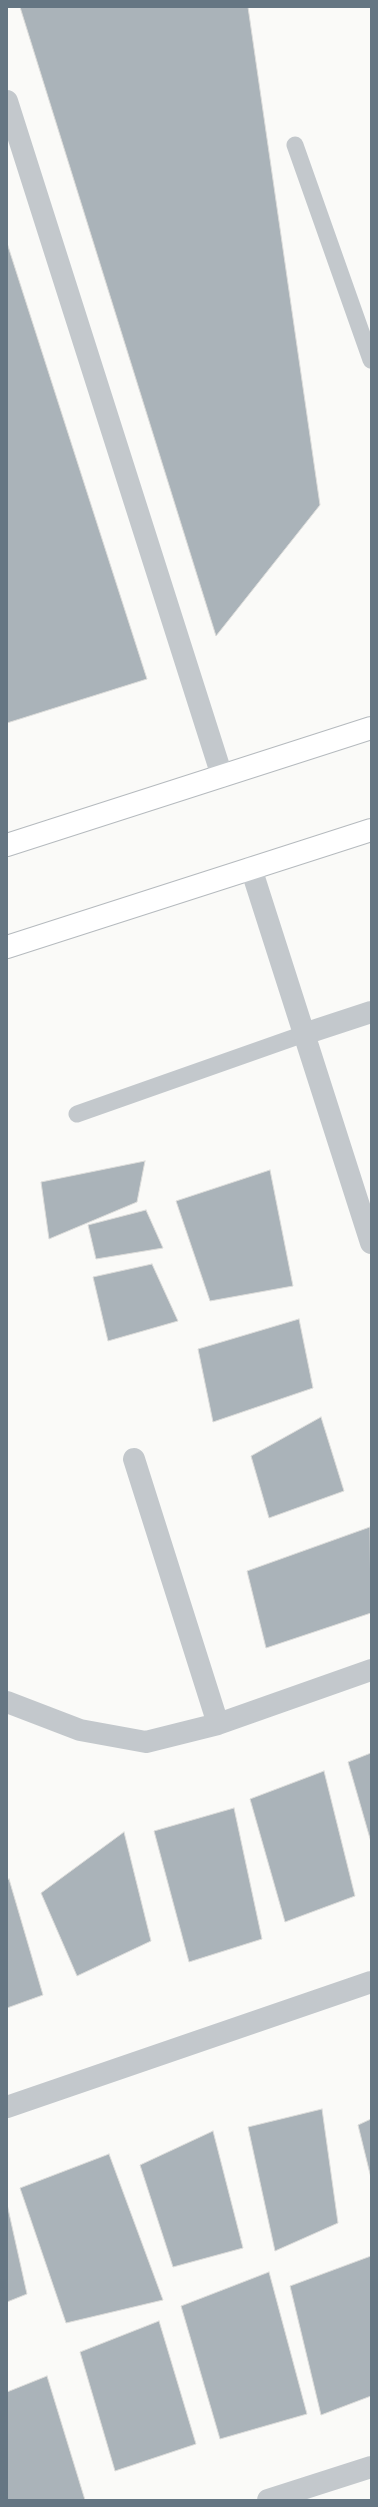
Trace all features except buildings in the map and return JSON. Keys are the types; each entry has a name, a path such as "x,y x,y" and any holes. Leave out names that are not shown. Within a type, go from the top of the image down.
{"main road":[{"path":"7,845 371,728"},
{"path":"7,947 371,830"}],"street":[{"path":"7,102 222,776"},
{"path":"251,868 371,1243"},
{"path":"304,1034 371,1012"},
{"path":"134,1459 218,1724"},
{"path":"7,1702 80,1730 146,1742 218,1724 371,1670"},
{"path":"7,2108 371,1982"},
{"path":"268,2500 371,2467"}],"lane":[{"path":"295,146 371,360"},
{"path":"77,1114 304,1034"}]}
